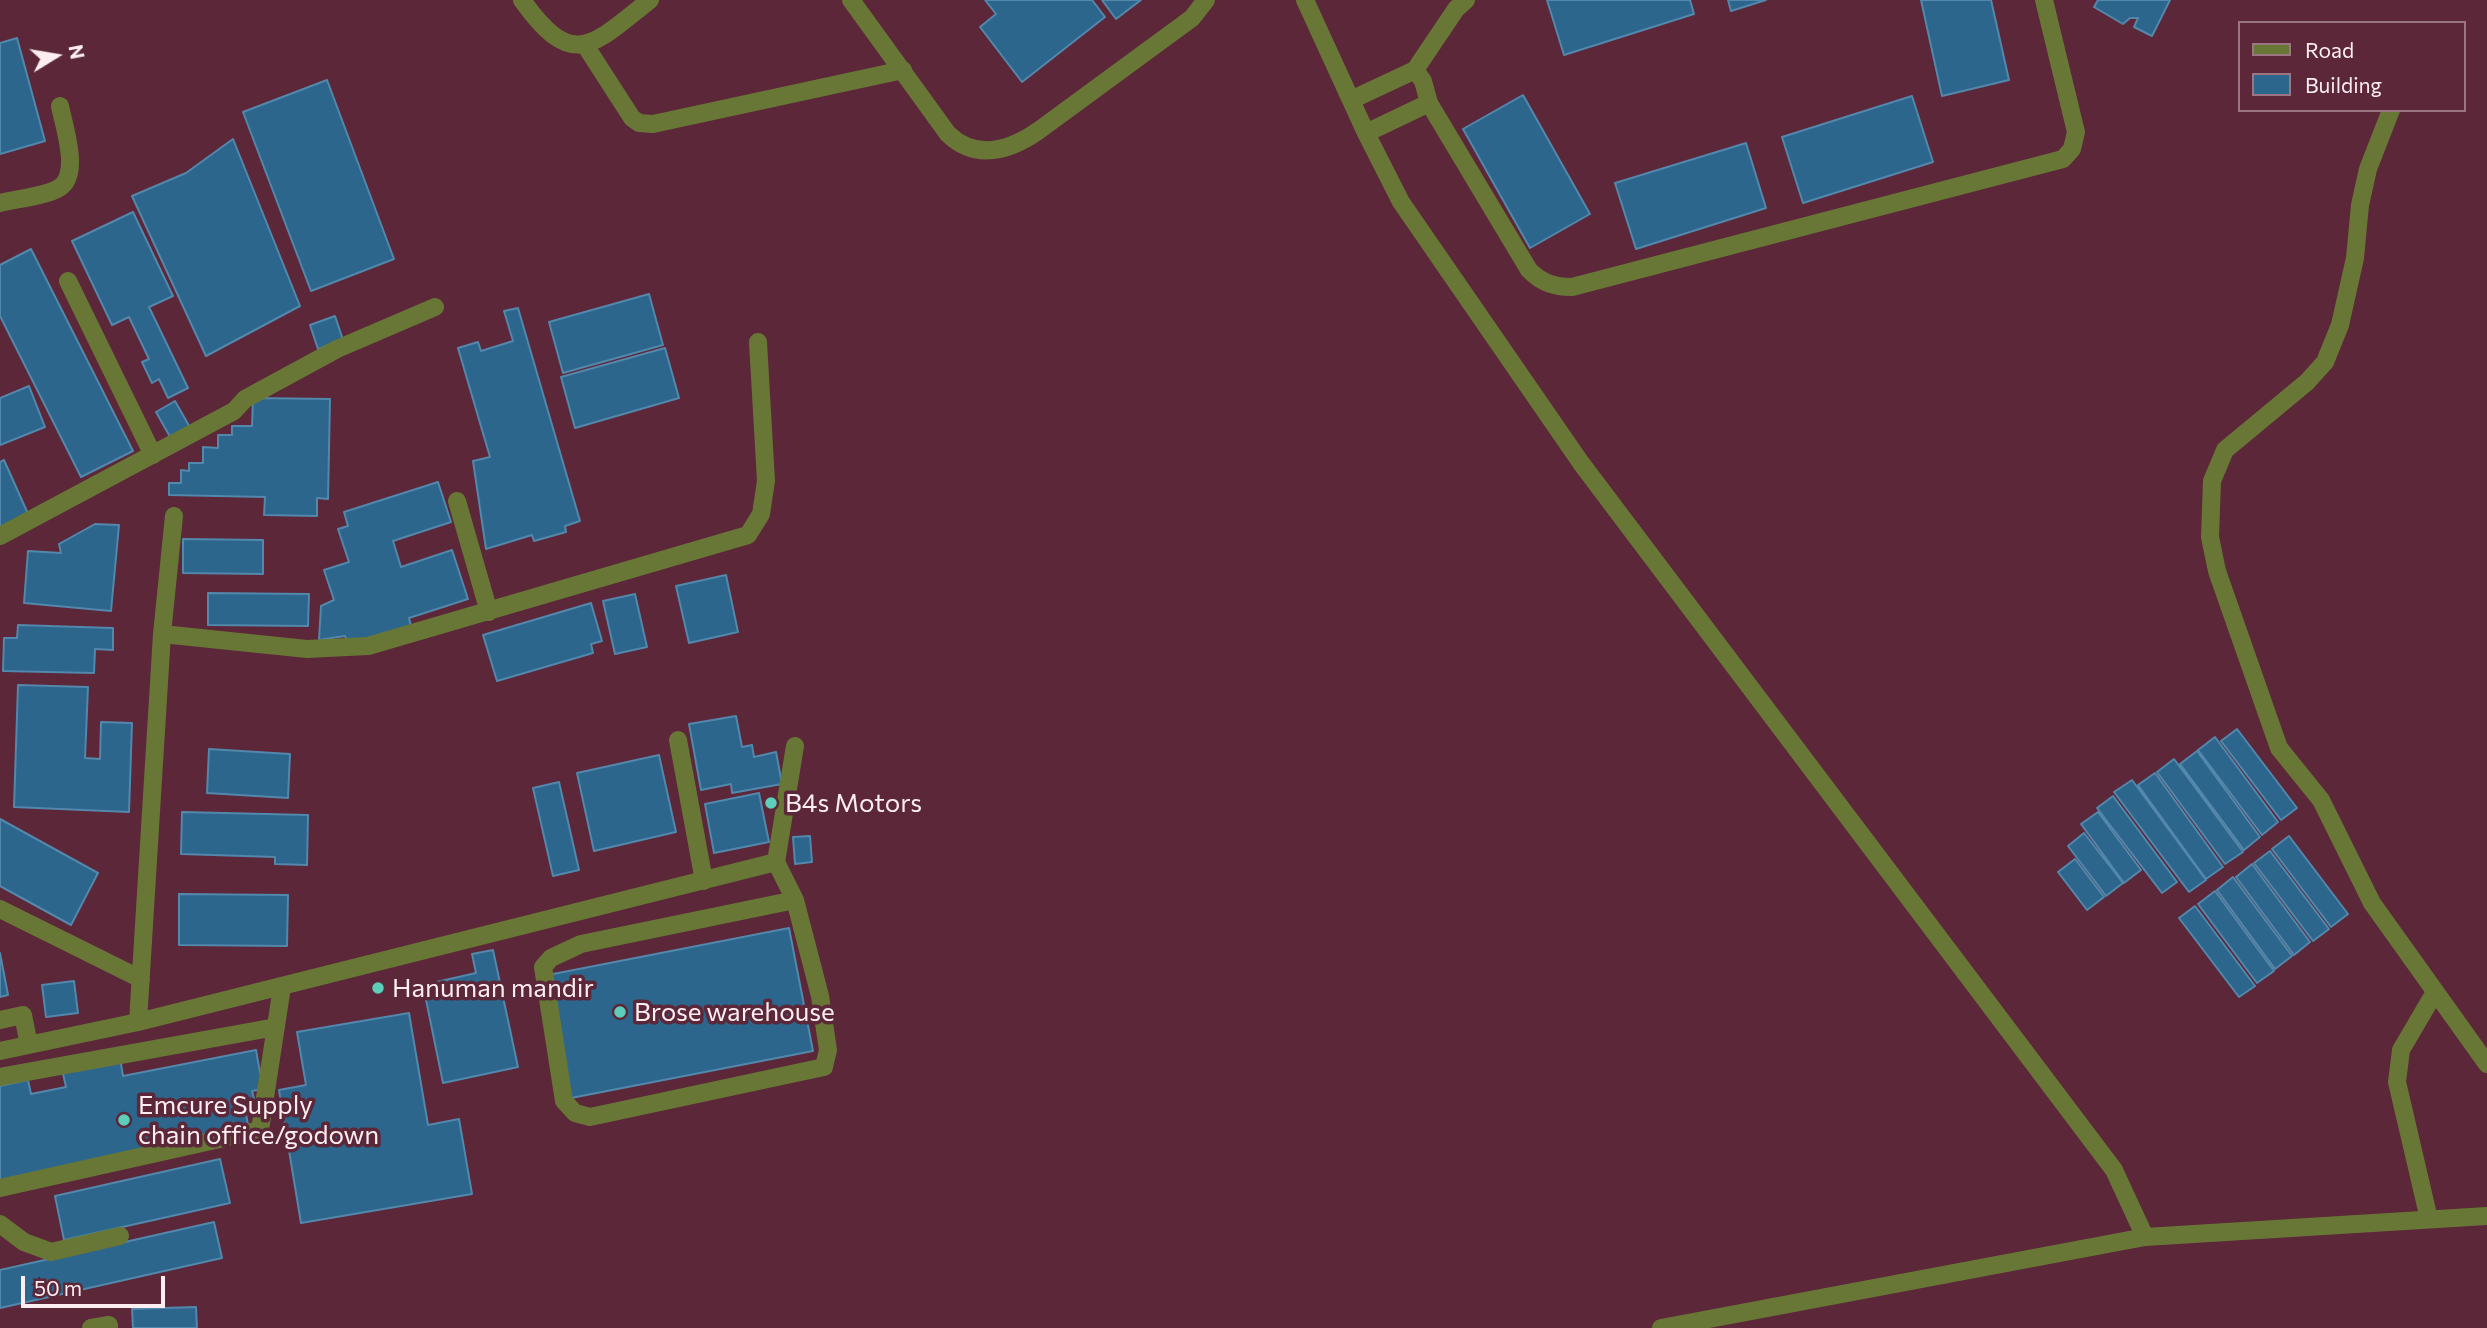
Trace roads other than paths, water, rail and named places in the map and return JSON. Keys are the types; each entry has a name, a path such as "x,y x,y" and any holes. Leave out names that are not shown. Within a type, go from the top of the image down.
{"street":[{"path":"522,0 536,20 551,34 565,43 585,46 601,39 650,0"},
{"path":"851,0 934,117 959,144 972,150 1020,143 1192,18 1206,0"},
{"path":"1305,0 1401,202 1581,463 2114,1170 2145,1237"},
{"path":"1351,100 1415,70 1456,9 1466,0"},
{"path":"1415,70 1423,81 1429,103 1529,270 1548,284 1572,287 2063,159 2072,149 2076,132 2044,0"},
{"path":"585,46 632,118 639,123 653,124 903,70"},
{"path":"1366,132 1429,103"},
{"path":"0,203 58,189 68,180 71,164 60,106"},
{"path":"2390,112 2368,169 2360,205 2355,258 2340,325 2325,362 2307,382 2225,450 2212,481 2210,537 2217,570 2278,748 2321,800 2372,903 2487,1064"},
{"path":"68,281 153,454"},
{"path":"0,536 233,411 245,398 337,349 435,307"},
{"path":"162,634 307,649 368,646 748,535 761,514 766,481 758,342"},
{"path":"457,501 489,612"},
{"path":"138,1022 162,634 174,516"},
{"path":"678,740 704,881"},
{"path":"795,746 776,862 795,901 820,996 828,1050 824,1067 590,1117 575,1113 565,1101 544,987 543,967 551,958 581,944 795,901"},
{"path":"0,1051 138,1022 776,862"},
{"path":"0,909 141,979"},
{"path":"0,1188 260,1130 282,986"},
{"path":"2429,1219 2397,1082 2401,1050 2435,992"},
{"path":"0,1020 23,1015 29,1045"},
{"path":"0,1077 276,1027"},
{"path":"1661,1328 2145,1237 2487,1216"},
{"path":"0,1224 24,1242 51,1252 120,1236"},
{"path":"91,1328 109,1325 109,1328"}],"place":[{"name":"B4s Motors","path":"771,803"},
{"name":"Hanuman mandir","path":"378,988"},
{"name":"Brose warehouse","path":"620,1012"},
{"name":"Emcure Supply chain office/godown","path":"124,1120"}]}
